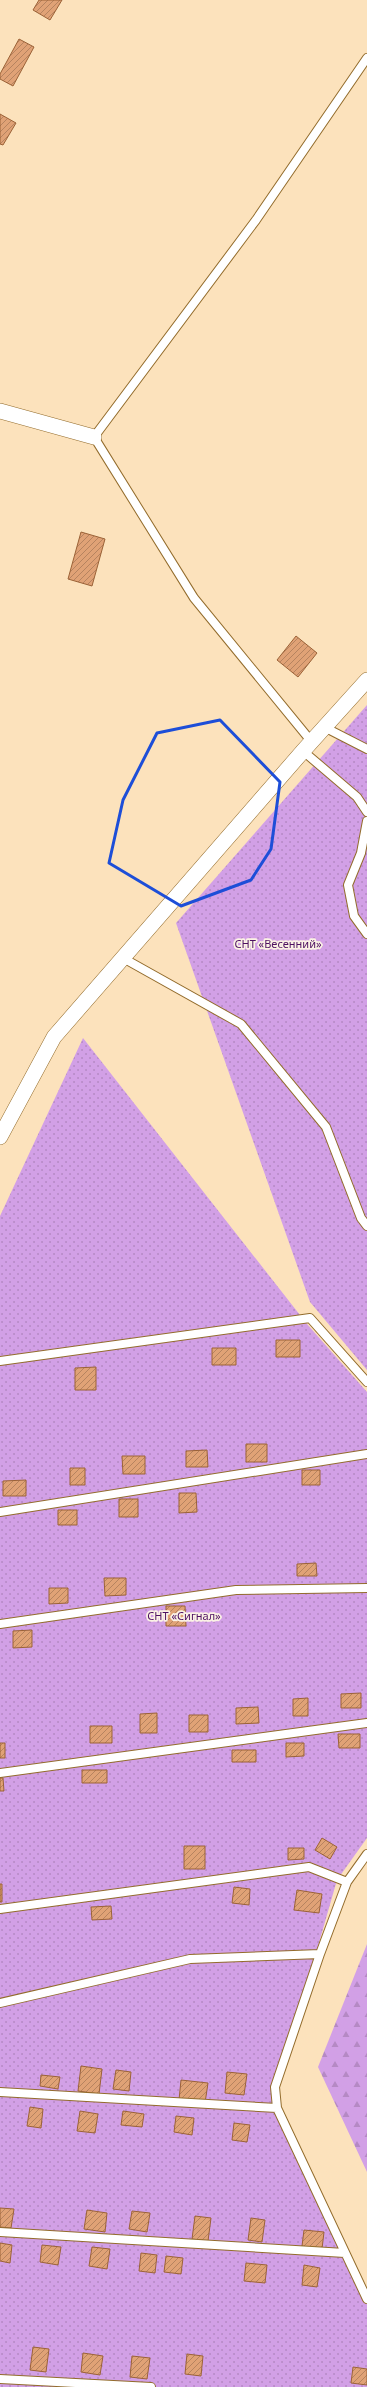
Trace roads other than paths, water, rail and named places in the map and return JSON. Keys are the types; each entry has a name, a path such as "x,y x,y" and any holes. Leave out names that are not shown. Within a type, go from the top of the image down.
{"street":[{"path":"0,411 94,438"},
{"path":"0,1137 54,1038 307,746 367,680"}],"lane":[{"path":"367,58 256,220 94,438 194,598 307,746 357,797 367,812"},
{"path":"324,727 367,749"},
{"path":"367,821 361,853 348,885 354,916 367,934"},
{"path":"123,958 241,1024 326,1127 361,1218 367,1226"},
{"path":"0,1361 310,1318 367,1382"},
{"path":"0,1512 367,1454"},
{"path":"0,1624 236,1590 367,1588"},
{"path":"0,1773 367,1724"},
{"path":"367,1854 347,1882 320,1954 275,2087 277,2108 367,2299"},
{"path":"0,1909 309,1867 347,1882"},
{"path":"0,2003 190,1959 320,1954"},
{"path":"0,2092 277,2108"},
{"path":"0,2232 345,2253"},
{"path":"0,2379 151,2387"}],"park label":[{"name":"СНТ «Весенний»","path":"278,943"},
{"name":"СНТ «Сигнал»","path":"184,1615"}]}
